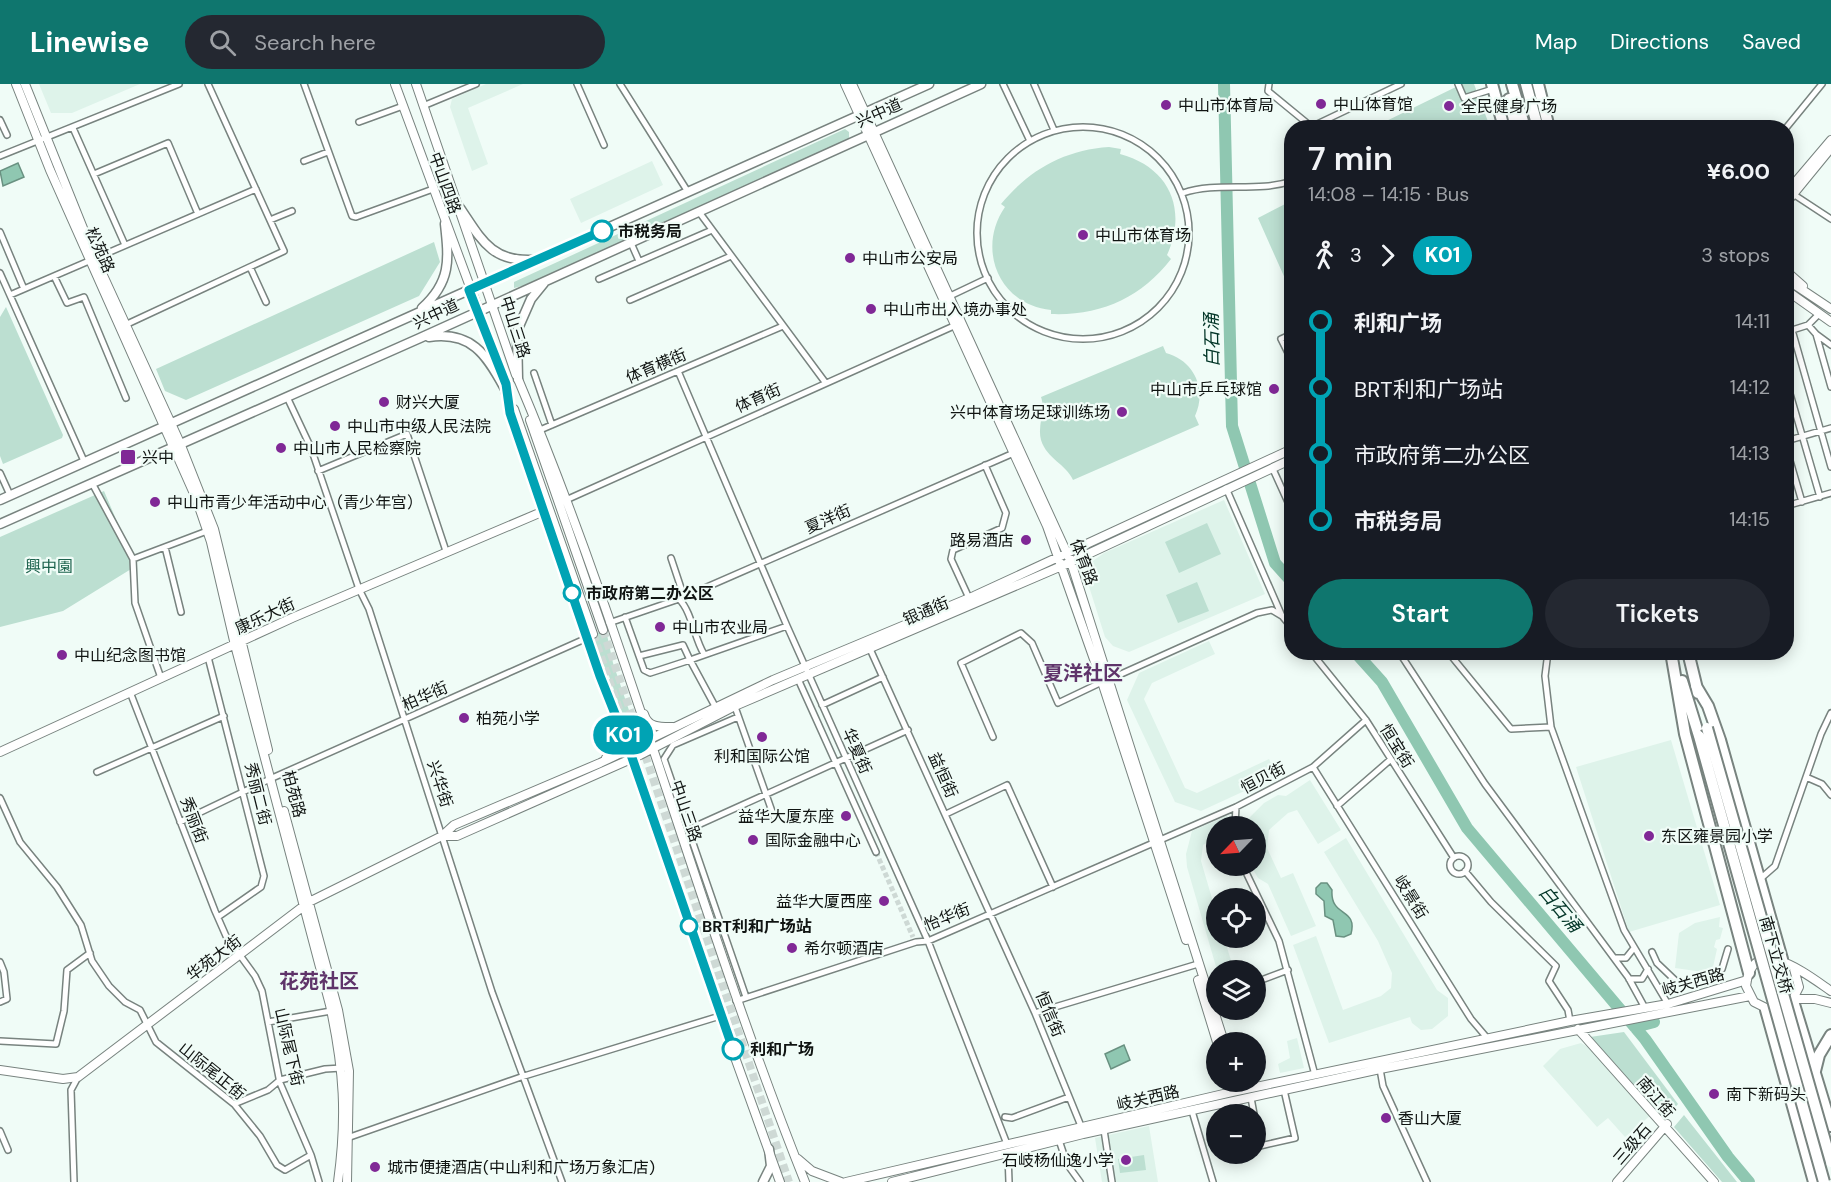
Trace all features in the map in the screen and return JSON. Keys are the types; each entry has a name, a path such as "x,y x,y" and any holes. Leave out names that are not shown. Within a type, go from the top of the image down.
{"highway":[{"path":"1512,84 1509,98 1514,120"},
{"path":"1512,84 1523,120"},
{"path":"1526,84 1536,120"},
{"path":"1538,84 1549,120"},
{"path":"1544,84 1550,120"},
{"path":"1493,86 1502,120"},
{"path":"1673,660 1685,734 1748,976"},
{"path":"1675,660 1703,732"},
{"path":"1690,660 1703,732"},
{"path":"1696,686 1708,706 1720,740 1782,959"},
{"name":"南下立交桥","path":"1703,732 1831,1162"},
{"name":"南下立交桥","path":"1703,732 1824,1182"},
{"path":"1794,1000 1831,1126"},
{"path":"1766,1010 1814,1182"},
{"path":"1815,1071 1819,1055 1831,1035"}],"main road":[{"name":"松苑路","path":"16,84 43,140 122,327 167,423"},
{"name":"松苑路","path":"25,84 43,140"},
{"name":"中山四路","path":"395,84 477,312"},
{"name":"中山四路","path":"416,84 486,283"},
{"path":"845,84 862,113"},
{"path":"852,84 862,113"},
{"name":"兴中道","path":"0,500 167,423 539,260 929,84"},
{"name":"兴中道","path":"0,524 420,338 981,84"},
{"name":"体育路","path":"862,113 1017,452 1071,561 1106,681 1196,965 1214,1032"},
{"path":"1794,188 1831,140"},
{"path":"1794,189 1831,148"},
{"path":"460,208 483,242 497,255 516,261 539,260"},
{"path":"417,314 434,298 444,279 449,262 445,224"},
{"path":"1794,279 1814,298"},
{"path":"518,379 517,331 531,299 545,281"},
{"name":"中山三路","path":"486,283 603,630"},
{"path":"1794,284 1829,308"},
{"path":"1794,296 1831,322"},
{"path":"1821,315 1819,307 1829,308"},
{"name":"中山三路","path":"477,312 505,386 590,636 600,676 629,749 720,1016 780,1182"},
{"path":"420,338 447,334 477,347 505,386"},
{"name":"中山三路","path":"518,379 566,500 736,1000 805,1182"},
{"name":"中山三路","path":"505,386 510,413 590,636"},
{"name":"柏苑路","path":"167,423 214,529 238,643"},
{"name":"柏苑路","path":"177,445 207,531 272,778 338,1010 349,1071 346,1182"},
{"name":"体育路","path":"1017,452 1106,681"},
{"path":"734,703 969,598 1227,477 1261,467 1284,454"},
{"path":"1261,467 1272,467 1284,462"},
{"name":"银通街","path":"632,758 734,703 798,679 807,670 870,649 1061,566 1229,487 1261,467"},
{"name":"康乐大街","path":"0,752 359,589 544,511"},
{"path":"624,668 636,691 646,719 655,727 678,727"},
{"path":"600,676 616,726 616,746 600,763"},
{"name":"华苑大街","path":"78,1077 307,904 442,836 454,825 600,763 716,708 734,703"},
{"name":"华苑大街","path":"442,836 457,836 632,758"},
{"name":"柏苑路","path":"307,904 342,1068 347,1136 338,1182"},
{"path":"1831,991 1794,969 1782,959 1767,959 1754,966 1748,976 1750,996 1766,1010 1781,1009 1794,1000 1815,999 1831,1003"},
{"name":"体育路","path":"1196,965 1206,984"},
{"path":"1794,969 1799,980 1794,1000"},
{"name":"岐关西路","path":"1646,1012 1748,976"},
{"name":"岐关西路","path":"1646,1012 1750,996"},
{"path":"1600,1021 1646,1012"},
{"name":"岐关西路","path":"1266,1085 1570,1021 1600,1021"},
{"name":"岐关西路","path":"892,1182 1059,1140 1380,1069 1578,1029 1600,1021"},
{"name":"南江街","path":"1578,1029 1666,1125 1714,1182"},
{"path":"0,1070 63,1079 78,1077"},
{"name":"岐关西路","path":"846,1182 1232,1092"},
{"path":"1236,1092 1238,1101"},
{"path":"763,1182 771,1166 769,1149"},
{"path":"791,1150 803,1165 812,1171 841,1182"},
{"name":"三级石","path":"1617,1182 1626,1172"}],"street":[{"path":"0,156 179,84"},
{"path":"122,327 284,251 208,84"},
{"path":"304,84 352,216 433,189"},
{"path":"423,105 476,84"},
{"path":"577,84 604,145"},
{"path":"620,84 688,192"},
{"path":"1003,84 1030,141"},
{"path":"1034,84 1054,130"},
{"path":"1269,84 1268,91 1304,120"},
{"path":"1327,120 1401,84"},
{"path":"1458,84 1464,98 1493,86"},
{"path":"1793,120 1822,84"},
{"path":"358,122 403,106"},
{"path":"0,120 7,135"},
{"path":"1082,126 1107,129 1131,138 1153,153 1170,172 1183,193 1188,217 1189,240 1181,274 1163,303 1146,319 1126,330 1104,337 1080,339 1058,336 1036,328 1016,315 1000,298 988,278 977,237 982,202 997,170 1017,150 1054,130 1082,126"},
{"path":"74,128 125,246"},
{"path":"94,174 168,143 198,214"},
{"path":"304,161 328,152"},
{"path":"1183,193 1217,187 1266,186 1284,183"},
{"path":"10,295 256,189"},
{"path":"1794,196 1831,219"},
{"path":"270,220 292,211"},
{"path":"699,212 825,382"},
{"path":"599,279 712,230"},
{"path":"0,232 24,289"},
{"path":"631,243 639,261"},
{"path":"630,300 731,256"},
{"path":"250,267 266,302"},
{"path":"0,273 84,461"},
{"path":"54,276 67,303 84,297 126,398"},
{"path":"946,298 988,278"},
{"path":"1794,329 1808,325 1821,315"},
{"name":"体育街","path":"566,500 958,324"},
{"path":"1808,325 1831,345"},
{"name":"体育横街","path":"540,430 783,326"},
{"path":"1816,334 1831,387"},
{"path":"1794,347 1831,467"},
{"path":"1824,364 1831,369"},
{"name":"华夏街","path":"678,370 787,626 928,941 1007,1144"},
{"path":"534,373 552,425"},
{"name":"兴华街","path":"287,397 318,471 359,589 369,609 521,1077 562,1182"},
{"path":"1794,406 1820,497"},
{"path":"1794,439 1831,428"},
{"path":"318,471 407,434 446,551"},
{"name":"夏洋街","path":"671,558 684,597 1017,452"},
{"path":"969,598 951,559 953,550 1002,528 1006,513 985,465"},
{"path":"1272,467 1284,493"},
{"path":"0,473 10,495"},
{"path":"1794,474 1802,502"},
{"path":"92,483 133,560 135,603 161,678"},
{"path":"1229,487 1284,618"},
{"path":"1794,504 1831,493"},
{"path":"133,560 207,531"},
{"path":"165,547 181,612"},
{"path":"609,623 679,599 684,604 696,641 704,654"},
{"path":"993,737 961,663 1021,633 1032,643 1058,703 1257,613 1272,610 1282,616"},
{"path":"625,617 644,670 650,673 787,626"},
{"name":"柏华街","path":"180,822 272,778 590,636"},
{"path":"639,656 696,641"},
{"path":"683,645 716,708"},
{"name":"益恒街","path":"870,649 991,913"},
{"name":"秀丽二街","path":"208,657 262,865 263,882 261,887 218,917"},
{"name":"恒宝街","path":"1317,660 1366,720 1454,858"},
{"path":"1404,660 1485,784 1629,979 1646,1012"},
{"path":"1455,660 1511,729 1551,727"},
{"path":"1547,660 1545,676 1551,727 1624,930 1668,1004"},
{"path":"822,705 884,677"},
{"path":"798,679 876,852"},
{"name":"秀丽街","path":"130,692 218,917 239,956"},
{"path":"734,703 774,817"},
{"path":"1759,880 1775,866 1821,734 1831,713"},
{"path":"97,772 224,716"},
{"path":"738,717 673,745 664,759 746,997"},
{"name":"恒贝街","path":"1158,842 1236,807 1313,767 1366,720"},
{"path":"680,834 908,730"},
{"path":"1337,806 1390,760"},
{"name":"岐景街","path":"1313,767 1471,1019 1488,1039"},
{"path":"1806,777 1822,784 1831,795"},
{"path":"946,814 1007,785 1053,887"},
{"name":"山际尾正街","path":"0,798 20,842 44,870 72,910 86,935 90,953 109,987 125,1002 140,1010 156,1042 234,1104 260,1136 277,1166 285,1170 311,1155"},
{"path":"1236,807 1236,816"},
{"name":"怡华街","path":"736,1000 914,940 928,941 1158,842"},
{"name":"恒宝街","path":"1454,858 1451,865 1452,870 1460,873 1465,871"},
{"name":"恒宝街","path":"1454,858 1465,858 1468,863 1465,871"},
{"name":"恒宝街","path":"1465,871 1491,902 1556,966 1549,981 1568,1010 1570,1021"},
{"path":"1248,876 1273,925 1288,970 1315,1075"},
{"path":"696,880 705,878"},
{"name":"恒信街","path":"991,913 1081,1126"},
{"path":"716,941 725,937"},
{"path":"1614,958 1626,958 1634,948"},
{"path":"1659,988 1709,977 1722,969 1728,949"},
{"path":"1652,952 1657,963 1678,983"},
{"path":"0,1041 56,1044 64,1011 67,970 90,953"},
{"name":"山际尾下街","path":"239,956 258,981 280,1080 311,1155 319,1182"},
{"path":"0,962 7,999 0,1002"},
{"path":"1035,1013 1196,965"},
{"path":"1629,979 1642,979 1648,969"},
{"path":"1266,978 1288,970"},
{"path":"268,1022 331,1011"},
{"path":"347,1136 521,1077 720,1016"},
{"path":"234,1104 268,1090 280,1080 325,1069 342,1068"},
{"path":"1380,1069 1383,1086 1427,1182"},
{"path":"74,1182 70,1090 78,1077"},
{"path":"1266,1145 1295,1138 1284,1090"},
{"path":"1005,1117 1012,1118 1069,1097"},
{"path":"1251,1098 1252,1104"},
{"path":"1192,1111 1213,1182"},
{"path":"1626,1172 1666,1125"},
{"path":"1104,1130 1112,1182"},
{"path":"0,1131 8,1150"},
{"path":"1059,1140 1067,1164 1080,1182"},
{"path":"1008,1154 1009,1182"}],"shaded area":[{"path":"39,84 140,84 72,113 51,113"},
{"path":"486,84 523,84 468,108 488,164 472,171 450,107 452,99"},
{"path":"652,161 663,185 581,223 570,199"},
{"path":"18,163 24,177 3,186 0,171"},
{"path":"1224,500 1265,594 1129,652 1113,646 1105,637 1086,577 1090,563 1104,553"},
{"path":"1209,641 1215,654 1152,683 1144,699 1185,788 1197,793 1269,759 1277,776 1201,811 1175,802 1127,700 1139,673"},
{"name":"东区雍景园小学","path":"1671,740 1720,905 1629,932 1576,767"},
{"path":"1310,780 1341,830 1318,844 1297,810 1288,813 1269,830 1267,848 1281,878 1293,873 1316,926 1291,936 1268,884 1257,876 1266,876 1266,816 1251,816 1264,803 1278,795 1286,796"},
{"path":"1206,825 1206,843 1203,845 1201,861 1209,888 1206,888 1206,932 1187,867 1186,854 1192,831"},
{"path":"1346,838 1437,990 1448,998 1448,1016 1432,1029 1421,1030 1412,1023 1410,1017 1329,1043 1293,945 1316,936 1343,1010 1381,996 1391,988 1392,973 1378,941 1324,852"},
{"path":"1321,883 1327,883 1332,890 1335,905 1351,920 1351,934 1344,937 1336,936 1333,920 1325,916 1324,901 1316,894 1316,888"},
{"path":"1720,917 1719,927 1723,928 1720,939 1716,940 1714,947 1717,949 1713,967 1703,972 1675,968 1679,933 1695,923"},
{"path":"1211,948 1227,948 1231,960 1214,960"},
{"path":"1297,1038 1304,1068 1280,1073 1278,1064 1290,1058 1287,1041"},
{"path":"1581,1043 1593,1050 1651,1115 1625,1137 1608,1118 1597,1127 1543,1066 1560,1049"},
{"path":"1124,1045 1130,1060 1111,1069 1105,1054"},
{"name":"石岐杨仙逸小学","path":"1149,1126 1158,1182 1102,1182 1095,1138"}],"green space":[{"name":"全民健身广场","path":"1462,84 1474,84 1487,120 1388,120"},
{"path":"845,129 849,132 849,139 526,285 514,288 514,282"},
{"name":"中山市体育场","path":"1109,147 1121,149 1120,154 1137,160 1151,169 1170,192 1175,222 1173,238 1167,255 1171,259 1146,284 1118,302 1086,312 1051,314 1051,310 1033,306 1018,298 1006,286 998,272 993,257 993,240 997,223 1005,207 1001,204 1023,181 1062,157"},
{"path":"1284,205 1284,276 1258,218"},
{"path":"434,242 440,262 419,296 186,400 165,391 156,369"},
{"path":"6,307 63,435 62,438 3,464 0,456 0,317"},
{"path":"1163,346 1166,353 1184,363 1196,378 1200,396 1195,416 1199,425 1073,480 1044,447 1041,440 1043,408 1041,397"},
{"name":"興中園","path":"104,491 136,566 63,611 0,627 0,537"},
{"path":"1207,523 1221,554 1179,573 1165,542"},
{"path":"1197,582 1209,611 1178,623 1166,595"},
{"path":"606,630 613,663 636,731 634,736 630,734 609,676 590,636"},
{"path":"1624,1032 1678,1104 1665,1119 1590,1037"},
{"path":"1684,1115 1737,1182 1722,1182 1674,1127"},
{"path":"1144,1155 1146,1170 1120,1173 1118,1159"}],"waterway":[{"name":"白石涌","path":"1224,84 1232,426 1275,563 1284,573"},
{"name":"白石涌","path":"1362,660 1382,682 1467,828 1645,1039 1728,1157 1749,1182"},
{"path":"1635,1027 1654,1022"}],"tunnel":[{"path":"603,630 789,1182"},
{"path":"593,634 634,752"},
{"path":"876,852 913,937"}],"bus line":[{"name":"K01","path":"602,231 469,290 506,384 504,387 510,413 600,676 629,749 733,1049"}],"place":[{"name":"中山体育馆","path":"1321,104"},
{"name":"中山市体育局","path":"1166,105"},
{"name":"全民健身广场","path":"1449,106"},
{"name":"市税务局","path":"602,231"},
{"name":"中山市体育场","path":"1083,235"},
{"name":"中山市公安局","path":"850,258"},
{"name":"中山市出入境办事处","path":"871,309"},
{"name":"中山市乒乓球馆","path":"1274,389"},
{"name":"财兴大厦","path":"384,402"},
{"name":"兴中体育场足球训练场","path":"1122,412"},
{"name":"中山市中级人民法院","path":"335,426"},
{"name":"中山市人民检察院","path":"281,448"},
{"name":"兴中","path":"128,457"},
{"name":"中山市青少年活动中心（青少年宫）","path":"155,502"},
{"name":"路易酒店","path":"1026,540"},
{"name":"市政府第二办公区","path":"572,593"},
{"name":"中山市农业局","path":"660,627"},
{"name":"中山纪念图书馆","path":"62,655"},
{"name":"柏苑小学","path":"464,718"},
{"name":"利和国际公馆","path":"762,737"},
{"name":"益华大厦东座","path":"846,816"},
{"name":"东区雍景园小学","path":"1649,836"},
{"name":"国际金融中心","path":"753,840"},
{"name":"益华大厦西座","path":"884,901"},
{"name":"BRT利和广场站","path":"689,926"},
{"name":"希尔顿酒店","path":"792,948"},
{"name":"利和广场","path":"733,1049"},
{"name":"南下新码头","path":"1714,1094"},
{"name":"香山大厦","path":"1386,1118"},
{"name":"石岐杨仙逸小学","path":"1126,1160"},
{"name":"城市便捷酒店(中山利和广场万象汇店)","path":"375,1167"}],"district":[{"name":"夏洋社区","path":"1083,673"},
{"name":"花苑社区","path":"319,981"}]}
